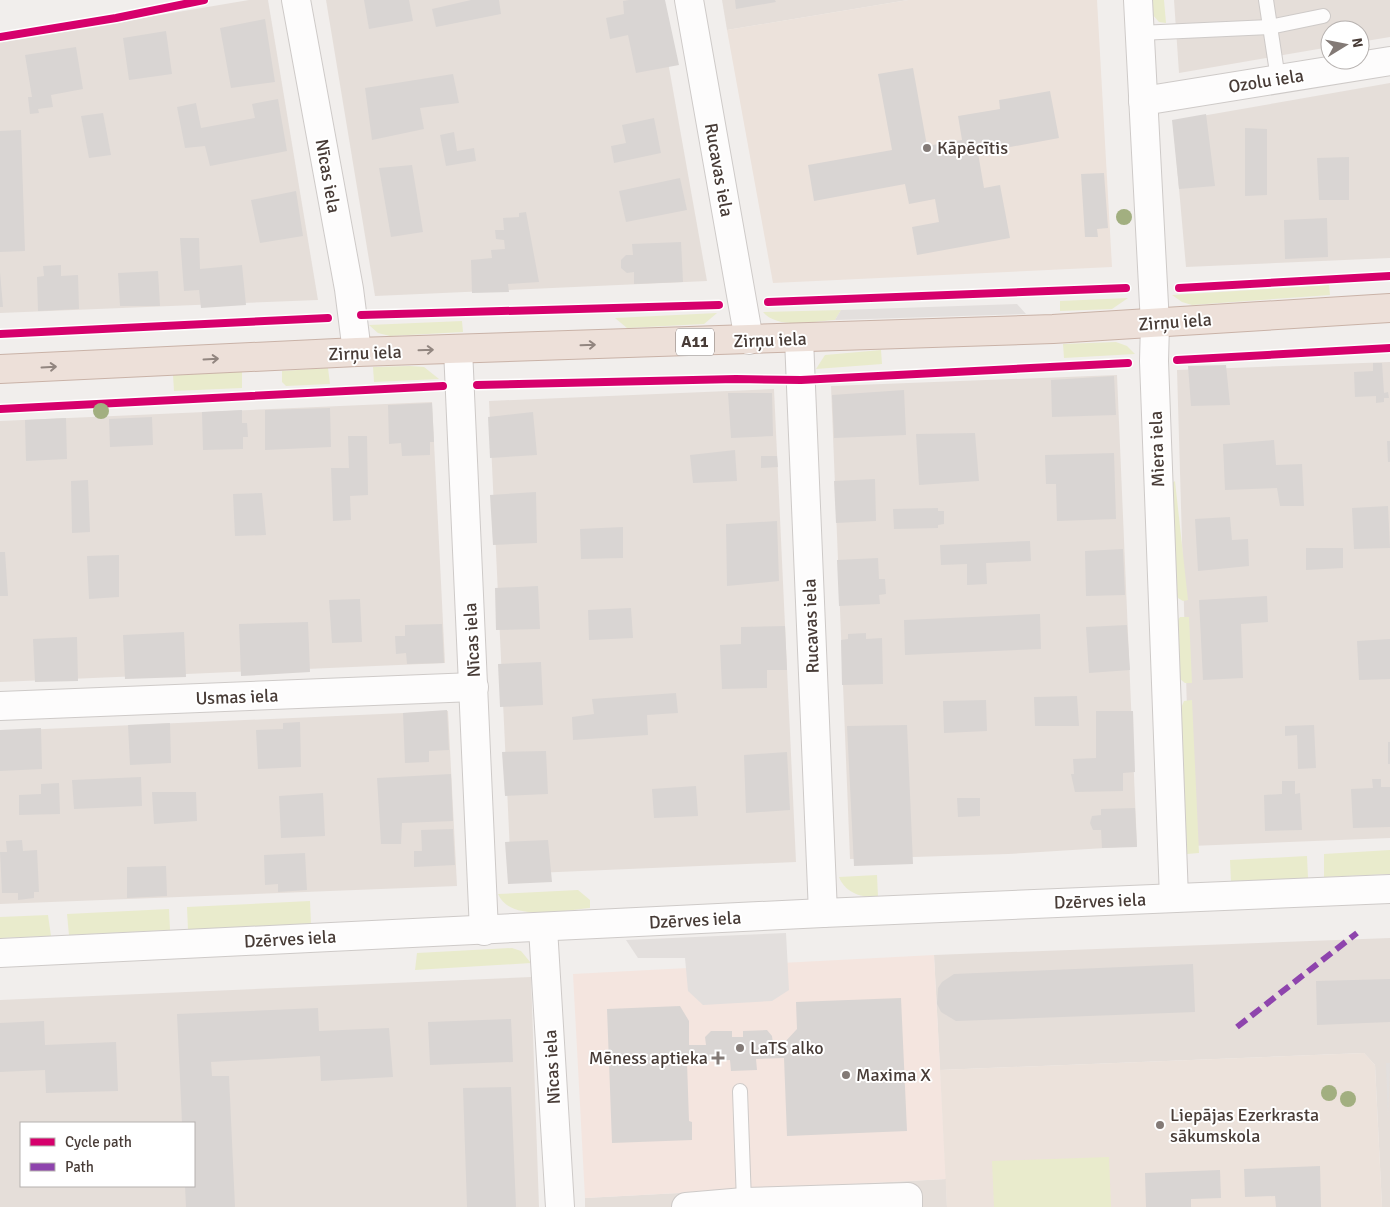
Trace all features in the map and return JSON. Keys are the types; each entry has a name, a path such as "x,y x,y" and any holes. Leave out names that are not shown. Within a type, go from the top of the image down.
{"highway":[{"name":"Zirņu iela","path":"0,369 358,352 799,339 1155,324 1390,308"}],"street":[{"name":"Nīcas iela","path":"296,0 349,289 358,352"},
{"name":"Rucavas iela","path":"689,0 749,340"},
{"name":"Miera iela","path":"1138,0 1155,324 1154,361 1174,898"},
{"name":"Ozolu iela","path":"1143,101 1390,61"},
{"name":"Rucavas iela","path":"799,339 823,913"},
{"name":"Nīcas iela","path":"458,349 484,931"},
{"name":"Usmas iela","path":"0,706 474,687"},
{"name":"Dzērves iela","path":"0,953 484,931 823,913 1390,889"},
{"name":"Nīcas iela","path":"543,928 560,1207"},
{"path":"686,1207 744,1202 908,1197 908,1207"}],"lane":[{"path":"1266,0 1278,79"},
{"path":"1139,33 1270,27 1323,16"},
{"path":"740,1091 744,1202"}],"shaded area":[{"path":"249,0 268,0 318,300 0,313 0,42"},
{"path":"326,0 657,0 707,281 375,296"},
{"path":"722,0 908,0 727,30"},
{"name":"Kāpēcītis","path":"908,0 1097,0 1112,267 773,283 727,30"},
{"path":"1174,0 1390,0 1390,37 1370,40 1370,20 1320,20 1320,49 1179,73"},
{"path":"1390,83 1390,258 1186,267 1173,121"},
{"path":"1017,304 1026,314 835,320 841,310"},
{"path":"1390,362 1390,838 1191,846 1177,370"},
{"path":"1117,375 1137,846 1008,854 850,859 831,386"},
{"path":"774,389 796,862 511,874 489,401"},
{"path":"432,402 445,663 0,682 0,421"},
{"path":"448,711 457,886 0,904 0,731"},
{"path":"786,933 789,990 772,1001 703,1005 688,991 685,958 638,958 626,940"},
{"path":"1390,938 1390,1207 1382,1207 1375,1065 1364,1053 940,1070 934,955"},
{"path":"934,955 946,1179 585,1198 573,974"},
{"path":"531,977 539,1207 0,1207 0,1000"},
{"name":"Liepājas Ezerkrasta sākumskola","path":"1364,1053 1375,1065 1382,1207 947,1207 940,1070"},
{"path":"1386,1063 1390,1063 1388,1120 1388,1119"},
{"path":"946,1179 947,1207 585,1207 585,1198"}],"green space":[{"path":"1152,0 1164,0 1166,23 1159,22 1152,14"},
{"path":"1329,285 1330,295 1192,305 1182,302 1172,295"},
{"path":"1128,298 1112,309 1060,311 1060,301"},
{"path":"841,310 835,320 797,323 778,321 770,318 763,312"},
{"path":"717,313 704,324 627,328 615,318"},
{"path":"462,321 463,332 390,336 378,333 369,325"},
{"path":"1116,342 1127,346 1135,354 1064,358 1063,344"},
{"path":"881,350 882,364 816,369 825,355"},
{"path":"373,367 424,367 439,379 374,382"},
{"path":"328,368 330,384 286,386 282,382 282,371"},
{"path":"242,370 242,388 174,391 173,375"},
{"path":"1175,481 1188,600 1183,601 1178,598 1175,589 1171,484"},
{"path":"1180,617 1189,617 1192,683 1185,683 1180,679 1177,622"},
{"path":"1192,700 1199,853 1187,854 1181,708 1184,701"},
{"path":"1390,850 1390,874 1324,877 1324,854"},
{"path":"1307,856 1308,878 1231,882 1230,860"},
{"path":"877,875 878,897 866,897 850,891 839,877"},
{"path":"578,890 590,900 590,908 539,913 526,912 514,909 504,903 498,894"},
{"path":"310,901 311,924 188,930 187,907"},
{"path":"169,909 170,930 69,935 67,914"},
{"path":"48,915 51,936 0,938 0,917"},
{"path":"512,948 521,951 531,963 415,970 417,953"},
{"path":"1109,1157 1111,1207 994,1207 992,1161"}],"building":[{"path":"364,0 409,0 413,21 369,29"},
{"path":"471,0 499,0 501,14 436,27 432,9"},
{"path":"665,0 679,65 636,73 628,35 610,39 606,18 624,14 623,1"},
{"path":"735,0 775,0 776,2 736,9"},
{"path":"265,19 275,82 231,88 220,28"},
{"path":"166,31 172,74 129,80 123,38"},
{"path":"76,47 83,89 51,95 53,107 38,109 39,113 30,114 28,97 32,97 25,55"},
{"path":"913,68 927,146 962,140 958,116 1000,109 999,100 1050,91 1059,138 978,153 984,188 1000,185 1010,238 917,255 912,227 939,222 935,199 909,204 905,184 814,201 808,165 892,150 878,74"},
{"path":"453,74 459,103 420,108 424,129 372,140 365,88"},
{"path":"278,99 287,151 210,166 205,146 185,148 177,107 196,103 201,128 255,118 252,104"},
{"path":"103,113 111,155 89,158 81,116"},
{"path":"1206,114 1215,186 1179,189 1172,120"},
{"path":"654,118 661,153 614,163 611,146 626,143 622,125"},
{"path":"1245,128 1267,129 1267,195 1245,196"},
{"path":"21,130 25,251 0,252 0,131"},
{"path":"454,132 457,151 474,148 476,161 446,166 440,135"},
{"path":"1349,157 1349,200 1319,200 1317,158"},
{"path":"412,165 423,232 391,237 379,168"},
{"path":"1104,173 1108,228 1097,229 1098,237 1085,237 1081,174"},
{"path":"680,178 687,210 626,222 619,191"},
{"path":"296,191 303,236 260,243 251,200"},
{"path":"526,212 539,282 508,284 509,292 472,293 471,260 492,258 491,250 505,249 504,240 496,239 495,230 504,230 503,218 519,217 519,213"},
{"path":"1327,218 1328,257 1285,259 1284,220"},
{"path":"180,238 199,238 200,269 242,265 246,305 201,308 199,290 184,291"},
{"path":"681,242 683,282 634,284 634,272 627,273 621,268 621,260 626,255 633,255 632,244"},
{"path":"61,265 61,276 78,275 79,309 38,311 37,277 44,276 43,266"},
{"path":"158,271 160,306 120,306 118,273"},
{"path":"0,272 3,307 0,307"},
{"path":"1373,363 1382,363 1384,393 1388,392 1389,398 1384,398 1384,402 1376,403 1376,396 1355,397 1354,372 1373,371"},
{"path":"1226,365 1230,405 1191,406 1188,366"},
{"path":"1114,376 1116,415 1052,417 1051,380"},
{"path":"904,390 906,435 834,438 832,395"},
{"path":"728,393 772,393 773,436 731,438"},
{"path":"432,403 434,442 430,442 430,455 402,456 401,443 389,444 388,405"},
{"path":"330,408 331,447 265,450 265,410"},
{"path":"242,410 242,423 247,423 248,437 243,437 243,449 203,450 202,412"},
{"path":"533,412 537,455 490,458 488,417"},
{"path":"152,417 153,445 110,447 109,419"},
{"path":"66,418 67,459 26,461 25,420"},
{"path":"975,433 979,481 919,485 916,434"},
{"path":"348,436 367,436 368,495 350,496 351,520 333,521 331,468 349,468"},
{"path":"1274,440 1276,465 1302,464 1304,506 1280,506 1277,488 1225,490 1223,444"},
{"path":"1387,441 1390,441 1390,462 1388,462"},
{"path":"735,450 737,481 693,483 690,455"},
{"path":"1114,453 1116,519 1057,521 1056,484 1046,484 1045,455"},
{"path":"761,456 777,456 778,467 761,468"},
{"path":"875,479 876,521 836,523 834,481"},
{"path":"88,480 90,532 72,533 71,481"},
{"path":"536,492 537,543 493,545 490,495"},
{"path":"262,493 266,535 235,536 233,494"},
{"path":"1388,506 1390,548 1354,549 1352,508"},
{"path":"938,508 938,511 944,511 944,524 938,525 938,528 894,529 893,509"},
{"path":"1230,517 1232,540 1248,539 1249,566 1198,571 1195,519"},
{"path":"777,521 779,581 727,586 726,524"},
{"path":"623,527 623,558 581,559 580,529"},
{"path":"1030,541 1031,561 986,563 987,584 967,585 967,564 941,565 940,545"},
{"path":"1306,548 1343,548 1343,568 1306,570"},
{"path":"1123,549 1125,595 1086,596 1085,551"},
{"path":"0,552 5,552 8,596 0,596"},
{"path":"119,555 119,597 89,599 87,556"},
{"path":"878,558 879,579 885,579 886,594 879,595 880,604 839,606 837,560"},
{"path":"538,586 540,629 496,630 495,588"},
{"path":"1267,596 1268,622 1241,624 1243,678 1203,680 1199,600"},
{"path":"360,599 362,642 332,643 329,600"},
{"path":"631,608 633,638 589,640 588,610"},
{"path":"1040,614 1041,649 905,655 904,620"},
{"path":"308,622 310,672 241,676 239,624"},
{"path":"442,624 444,663 407,664 406,653 396,654 395,636 405,636 405,625"},
{"path":"1127,625 1130,670 1089,673 1086,627"},
{"path":"785,626 787,670 767,670 767,688 722,689 720,645 741,644 741,627"},
{"path":"184,632 186,677 125,679 123,635"},
{"path":"866,633 866,639 882,638 883,684 842,685 841,640 848,639 848,634"},
{"path":"77,637 78,681 35,682 33,639"},
{"path":"1390,639 1390,679 1359,680 1357,641"},
{"path":"541,662 543,705 500,707 498,664"},
{"path":"676,693 678,713 647,715 648,735 573,740 572,717 594,714 592,699"},
{"path":"1077,696 1079,726 1035,726 1034,697"},
{"path":"986,700 987,731 944,733 943,701"},
{"path":"447,710 449,750 429,751 429,762 405,763 403,713"},
{"path":"1096,711 1133,711 1135,772 1123,773 1123,791 1075,792 1071,774 1074,774 1073,759 1096,758"},
{"path":"300,722 301,767 258,769 256,730 283,729 283,723"},
{"path":"170,723 171,763 130,765 128,725"},
{"path":"907,725 913,864 854,866 847,726"},
{"path":"1314,725 1316,768 1298,769 1297,735 1285,736 1285,726"},
{"path":"41,728 42,769 0,771 0,730"},
{"path":"1388,742 1390,742 1390,764 1388,764"},
{"path":"546,751 548,794 505,796 502,752"},
{"path":"787,752 790,810 746,813 744,755"},
{"path":"451,774 453,821 402,823 401,844 381,844 377,778"},
{"path":"141,777 142,806 74,809 72,780"},
{"path":"1372,779 1381,779 1381,787 1390,787 1390,827 1353,828 1351,789 1373,788"},
{"path":"1282,781 1295,781 1295,794 1300,793 1302,830 1265,831 1264,795 1282,794"},
{"path":"59,783 60,814 19,815 19,795 41,794 41,784"},
{"path":"696,786 698,816 654,818 652,789"},
{"path":"152,792 196,792 197,821 154,824"},
{"path":"323,793 325,836 281,838 279,796"},
{"path":"957,798 980,798 980,816 958,817"},
{"path":"1135,808 1137,847 1102,848 1101,830 1093,830 1090,823 1092,816 1101,815 1101,809"},
{"path":"453,829 455,865 414,867 414,851 422,851 421,830"},
{"path":"22,840 23,851 37,850 39,892 34,892 34,898 18,900 18,893 2,893 0,852 7,852 6,841"},
{"path":"548,840 552,882 508,884 505,842"},
{"path":"305,853 307,890 278,892 278,884 265,885 264,855"},
{"path":"166,866 167,896 127,898 127,867"},
{"path":"1193,964 1195,1012 956,1021 941,1012 937,1004 938,988 942,982 954,974"},
{"path":"1390,979 1390,1022 1317,1025 1316,981"},
{"path":"901,998 907,1131 787,1136 784,1058 756,1059 757,1070 731,1071 730,1060 687,1062 689,1121 692,1122 692,1140 612,1143 607,1009 680,1006 689,1021 689,1045 706,1045 705,1037 711,1031 732,1031 732,1037 743,1037 743,1031 767,1030 772,1036 773,1044 784,1043 797,1029 796,1002"},
{"path":"318,1008 319,1031 389,1028 393,1077 321,1081 320,1056 211,1062 212,1076 229,1076 235,1207 186,1207 185,1187 195,1187 195,1122 182,1122 177,1014"},
{"path":"511,1019 513,1062 430,1065 428,1022"},
{"path":"44,1021 45,1045 116,1042 118,1091 46,1093 45,1070 0,1072 0,1023"},
{"path":"511,1087 516,1207 467,1207 463,1088"},
{"path":"1320,1166 1321,1207 1276,1207 1275,1196 1245,1197 1244,1169"},
{"path":"1220,1170 1221,1198 1191,1199 1191,1207 1146,1207 1145,1173"}],"marked path":[{"path":"1237,1027 1357,933"}],"cycle path":[{"path":"0,37 116,18 204,0"},
{"path":"1179,288 1390,276"},
{"path":"768,302 1126,288"},
{"path":"361,315 719,305"},
{"path":"0,334 328,318"},
{"path":"1177,360 1390,348"},
{"path":"477,385 736,379 801,380 1128,363"},
{"path":"0,409 443,386"}],"place":[{"name":"Kāpēcītis","path":"927,148"},
{"name":"LaTS alko","path":"740,1048"},
{"name":"Mēness aptieka","path":"718,1058"},
{"name":"Maxima X","path":"846,1075"},
{"name":"Liepājas Ezerkrasta sākumskola","path":"1160,1125"}]}
